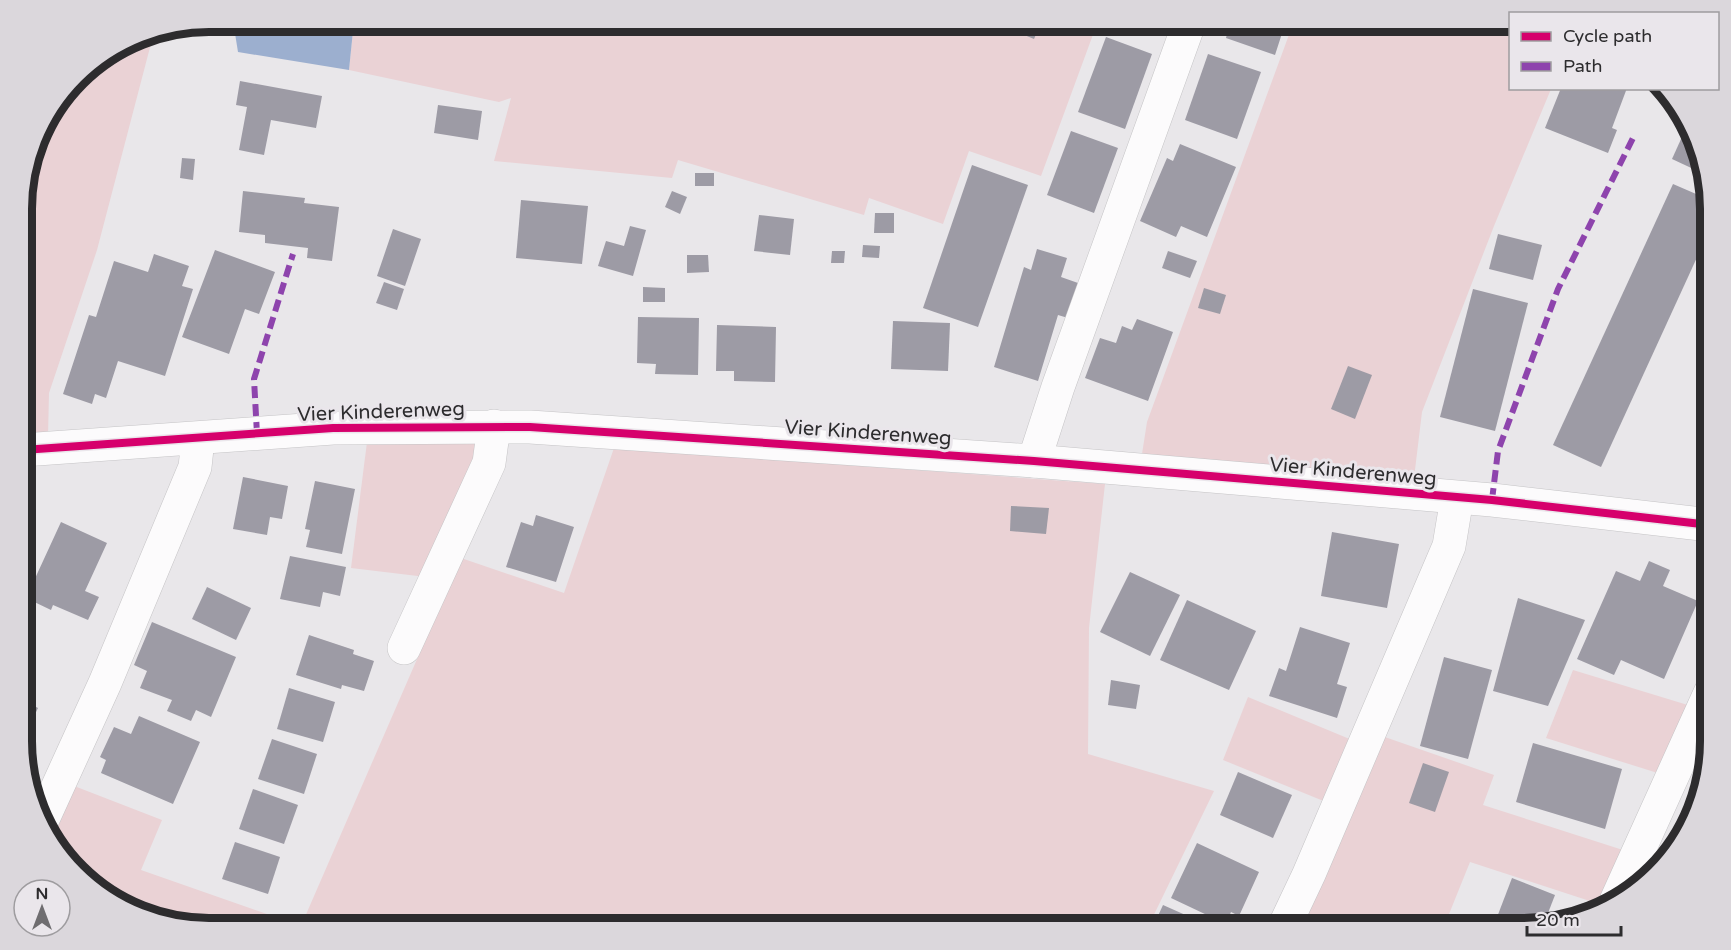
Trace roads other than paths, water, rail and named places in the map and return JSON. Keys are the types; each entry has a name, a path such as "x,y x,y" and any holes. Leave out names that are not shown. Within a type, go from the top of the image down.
{"street":[{"path":"1034,461 1058,387 1186,32"},
{"path":"404,648 489,463 494,426"},
{"name":"Vier Kinderenweg","path":"32,449 333,428 494,426 1034,461 1458,498 1699,524"},
{"path":"46,812 105,683 195,467 198,439"},
{"path":"1287,918 1309,874 1449,546 1458,498"},
{"path":"1622,888 1699,717"}],"water":[{"path":"235,32 353,32 349,70 238,52"}]}
